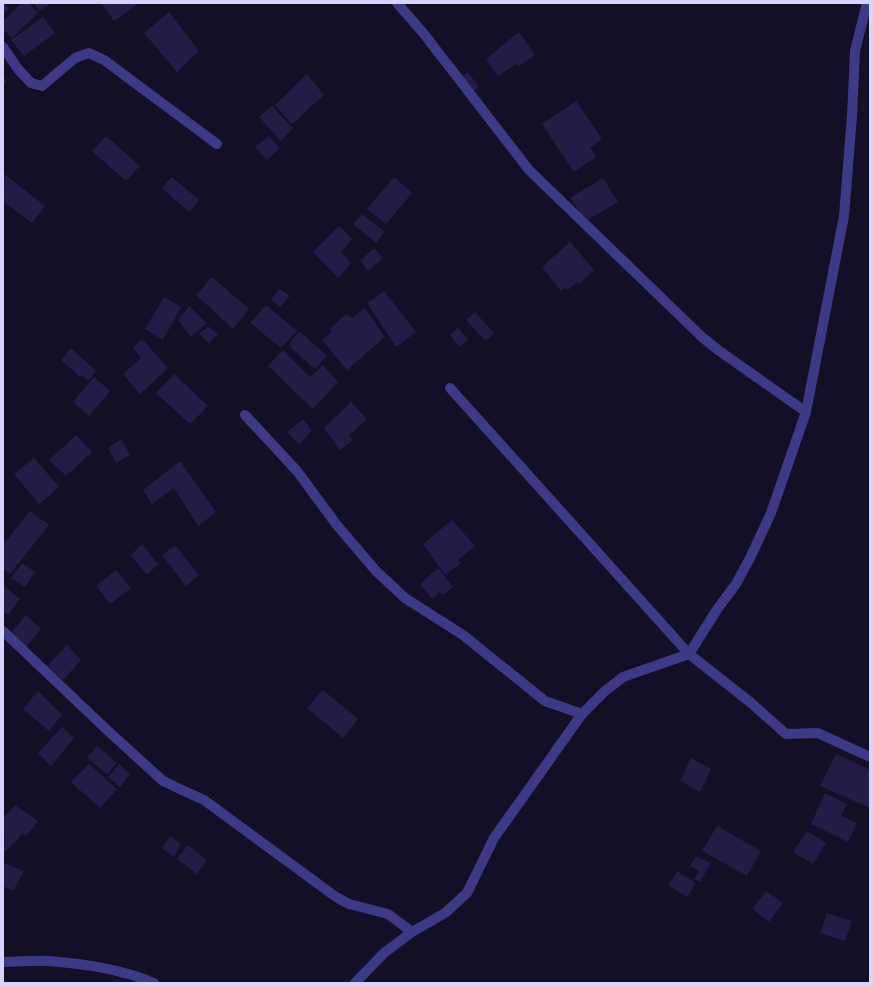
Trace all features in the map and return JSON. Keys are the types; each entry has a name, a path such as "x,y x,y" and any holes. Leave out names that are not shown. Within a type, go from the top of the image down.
{"street":[{"path":"397,3 424,34 529,170 702,337 806,412"},
{"path":"355,983 384,953 412,932 446,912 467,893 494,838 582,714 604,692 623,677 689,654 718,608 736,584 751,556 771,513 806,412 844,216 852,116 855,51 866,3"},
{"path":"3,47 18,69 31,83 42,86 75,58 89,53 104,60 217,144"},
{"path":"450,388 689,654 750,702 786,734 818,733 870,757"},
{"path":"245,415 297,471 336,524 376,571 405,598 463,635 545,701 582,714"},
{"path":"3,631 163,781 204,800 336,897 349,904 388,914 412,932"},
{"path":"3,962 48,961 103,967 138,976 154,983"}],"building":[{"path":"3,3 9,9 3,14"},
{"path":"22,3 29,3 38,13 12,38 3,29 3,21"},
{"path":"34,3 52,3 39,11"},
{"path":"101,3 140,3 114,21"},
{"path":"169,12 199,51 177,72 144,33"},
{"path":"43,17 55,33 24,56 11,40"},
{"path":"519,32 535,55 518,67 516,64 498,76 486,59"},
{"path":"468,72 479,87 472,92 460,77"},
{"path":"307,74 324,95 292,124 275,105"},
{"path":"3,77 7,80 3,85"},
{"path":"576,101 602,139 590,148 596,157 574,172 542,124"},
{"path":"272,106 293,128 281,141 259,117"},
{"path":"106,136 140,166 126,181 92,151"},
{"path":"269,136 280,148 267,160 255,147"},
{"path":"3,173 45,206 32,223 3,201"},
{"path":"172,177 199,200 189,212 162,188"},
{"path":"394,177 412,193 386,224 367,209"},
{"path":"603,178 618,202 586,221 570,198"},
{"path":"362,214 385,232 376,243 353,224"},
{"path":"339,226 352,239 341,252 351,263 338,278 313,252"},
{"path":"570,242 594,270 578,285 577,282 568,290 565,287 561,291 542,267"},
{"path":"374,248 383,258 368,271 360,261"},
{"path":"212,277 249,309 233,329 196,295"},
{"path":"280,289 290,296 280,307 271,299"},
{"path":"384,291 416,332 396,347 367,303"},
{"path":"164,297 181,307 163,340 145,329"},
{"path":"266,305 297,331 281,348 250,323"},
{"path":"189,306 207,323 191,337 178,320"},
{"path":"365,308 385,337 347,370 322,340 332,332 330,329 346,314 352,318"},
{"path":"475,312 494,333 486,341 466,320"},
{"path":"208,326 218,334 209,343 199,334"},
{"path":"458,328 468,339 459,347 450,335"},
{"path":"299,331 327,356 315,369 289,346 291,343 290,342"},
{"path":"142,339 168,368 140,394 123,374 141,358 133,348"},
{"path":"71,348 96,371 88,381 82,375 80,377 61,360"},
{"path":"283,350 310,377 323,365 338,382 313,409 268,366"},
{"path":"174,374 208,406 190,424 156,393"},
{"path":"94,377 110,391 89,416 73,402"},
{"path":"351,402 367,419 349,435 353,440 340,450 324,428"},
{"path":"303,419 312,430 299,445 287,432"},
{"path":"76,435 92,452 66,476 49,460"},
{"path":"121,439 130,455 116,463 108,448"},
{"path":"34,458 59,487 39,504 14,474"},
{"path":"180,461 216,512 198,526 174,488 152,504 143,490"},
{"path":"30,511 49,525 10,574 3,569 3,545"},
{"path":"452,520 475,546 458,560 461,563 445,575 423,544"},
{"path":"142,544 158,564 147,575 131,555"},
{"path":"175,545 199,575 186,586 162,555"},
{"path":"22,563 35,572 25,587 11,578"},
{"path":"438,568 453,587 443,595 440,592 432,599 420,584"},
{"path":"116,570 131,588 110,604 96,586"},
{"path":"3,585 20,599 8,615 3,611"},
{"path":"26,615 41,629 26,647 11,633"},
{"path":"67,645 81,660 63,680 47,666"},
{"path":"323,690 358,719 343,738 307,708"},
{"path":"38,691 62,715 49,731 23,709"},
{"path":"62,727 74,738 51,766 38,753"},
{"path":"97,746 117,763 107,774 87,758"},
{"path":"836,754 870,770 870,808 820,786"},
{"path":"691,758 711,769 700,792 680,781"},
{"path":"89,764 117,789 100,808 71,782"},
{"path":"119,764 130,774 120,787 108,777"},
{"path":"825,793 847,804 841,816 857,823 848,842 811,824"},
{"path":"15,805 38,821 26,836 22,834 5,852 3,851 3,818"},
{"path":"717,826 761,851 747,876 702,851"},
{"path":"807,831 826,843 813,864 793,852"},
{"path":"170,836 181,844 174,857 162,848"},
{"path":"188,845 207,860 197,874 177,859"},
{"path":"696,856 711,863 700,882 694,879 699,871 690,866"},
{"path":"3,863 24,871 13,891 3,886"},
{"path":"677,871 696,883 687,897 668,885"},
{"path":"766,891 783,903 769,922 752,909"},
{"path":"827,913 852,921 845,941 820,933"}]}
